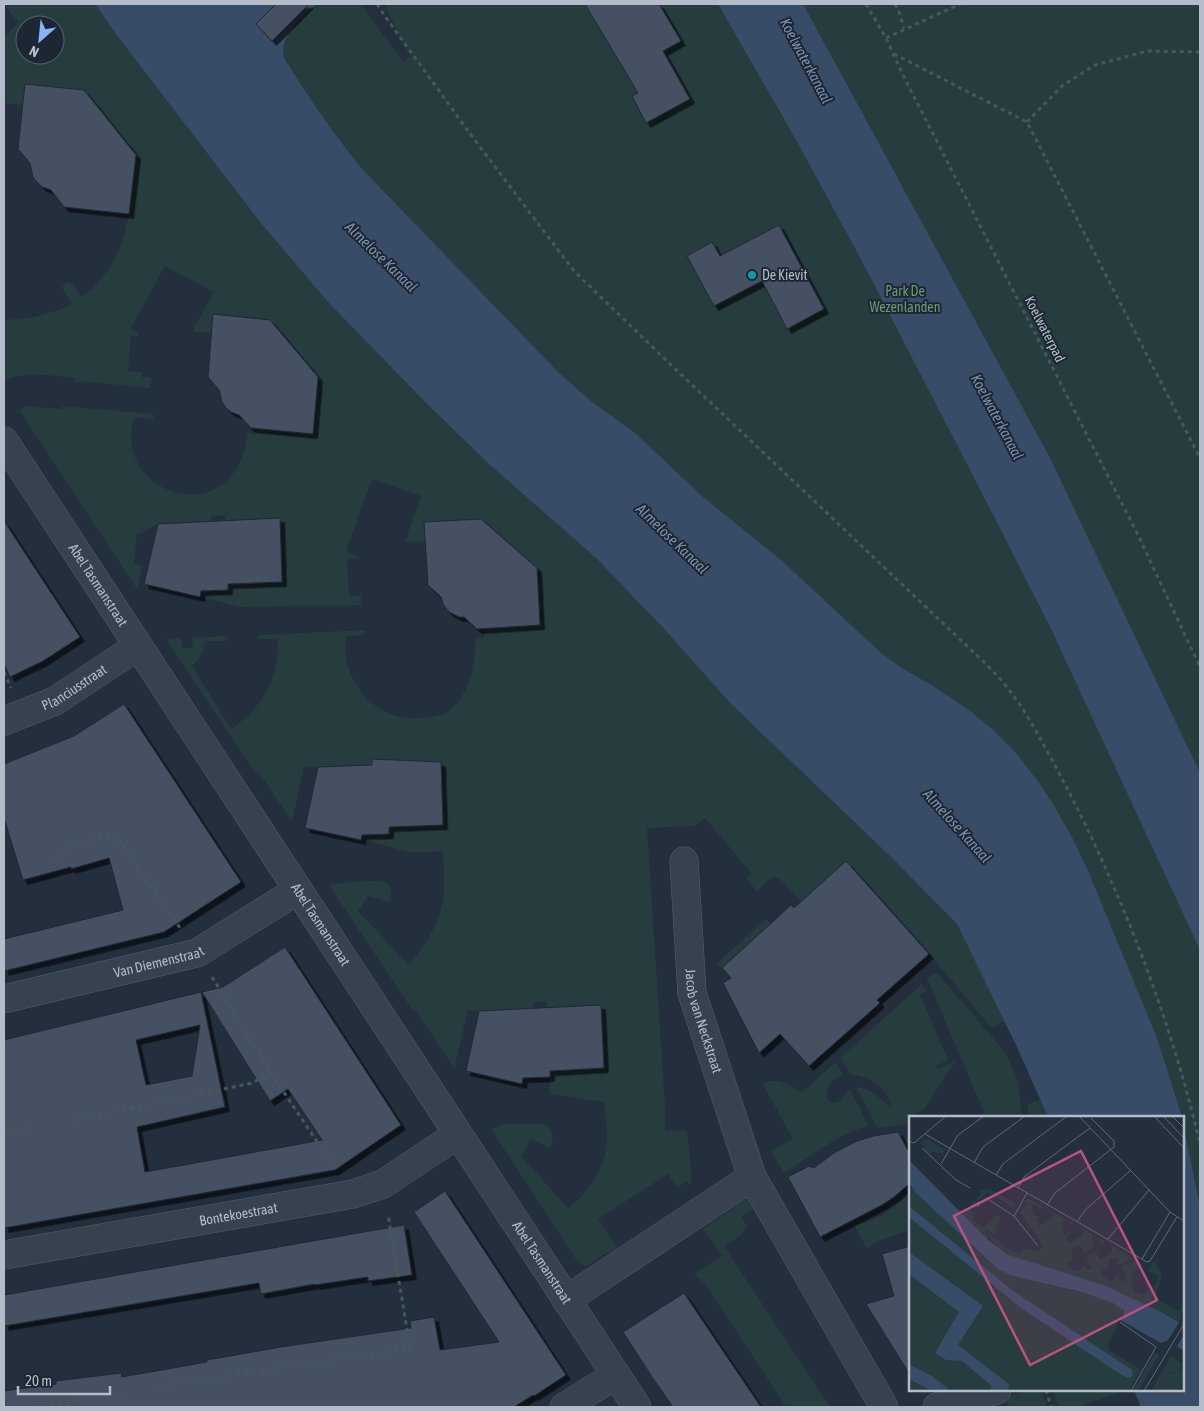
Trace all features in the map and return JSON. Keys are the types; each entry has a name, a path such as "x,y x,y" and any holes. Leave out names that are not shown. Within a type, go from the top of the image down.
{"street":[{"name":"Abel Tasmanstraat","path":"4,441 637,1407"},
{"name":"Planciusstraat","path":"4,721 55,701 138,646"},
{"name":"Jacob van Neckstraat","path":"684,861 692,993 752,1177 884,1407"},
{"name":"Van Diemenstraat","path":"4,998 197,953 298,890"},
{"name":"Bontekoestraat","path":"4,1255 353,1194 383,1184 458,1134"},
{"path":"566,1300 752,1177"},
{"path":"564,1407 616,1375"},
{"path":"937,1407 993,1391"}],"path":[{"path":"377,4 471,134 574,271 983,660 1024,710 1061,776 1104,864 1121,904 1153,985 1180,1068 1200,1144"},
{"name":"Koelwaterpad","path":"866,4 886,38 902,73 1138,535 1200,667"},
{"path":"895,4 904,28"},
{"path":"886,38 904,28 960,4"},
{"path":"1027,122 1063,85 1095,65 1148,51 1200,52"},
{"path":"894,54 1027,122 1200,458"},
{"path":"55,858 71,847 114,833 197,953 271,1073 353,1194"},
{"path":"75,1120 252,1083 271,1073"},
{"path":"4,1134 31,1128"},
{"path":"157,1387 410,1348 383,1184"},
{"path":"1046,1391 1051,1407"},
{"path":"34,1407 128,1392"}],"green space":[{"path":"4,4 95,4 260,222 328,302 428,405 489,464 597,559 666,631 732,705 891,857 957,924 1005,1021 992,1028 846,861 801,901 776,877 771,878 757,891 746,879 752,874 705,818 695,826 647,828 665,1131 685,1130 687,1132 691,1185 686,1182 677,1188 668,1174 598,1219 618,1249 603,1255 587,1266 577,1261 492,1130 508,1124 543,1124 549,1128 552,1134 550,1148 531,1139 521,1156 568,1208 586,1191 600,1169 605,1153 607,1134 604,1102 550,1094 550,1071 604,1068 601,1005 547,1008 547,1002 533,1002 533,1008 468,1010 454,1068 414,1008 413,1011 330,887 332,884 359,882 380,881 387,884 391,891 389,902 368,896 358,911 409,965 422,949 432,931 443,901 443,851 413,853 363,840 362,835 389,833 389,827 443,825 440,762 372,759 372,765 304,767 292,822 258,771 256,774 166,639 181,638 182,648 193,648 192,638 227,636 226,641 205,641 201,655 192,666 231,729 253,711 261,701 272,679 278,639 258,639 260,635 364,630 366,632 363,635 346,636 349,670 361,692 373,704 394,715 411,718 435,717 449,711 462,696 473,668 475,638 484,637 484,629 540,625 537,568 424,523 425,541 405,542 421,496 372,479 346,551 359,557 347,559 349,596 361,596 361,605 241,607 200,597 201,591 228,590 228,584 282,581 280,519 225,521 225,515 211,516 211,522 157,524 142,533 137,533 134,564 142,566 137,589 19,410 26,406 62,409 62,406 153,414 154,418 152,419 134,417 131,444 140,467 156,483 177,493 200,494 221,485 238,465 248,433 255,435 256,428 313,433 318,377 270,320 214,315 212,333 194,332 193,329 214,292 165,266 131,328 139,334 137,337 131,336 128,371 142,372 141,377 151,378 150,388 75,382 75,378 39,375 21,376 4,381 4,319 22,319 39,316 72,304 62,288 64,284 70,283 81,297 97,283 109,268 125,233 132,195 136,155 84,90 25,84 23,105 4,103 4,36 15,26 15,65 65,65 65,15 15,15 15,18"},
{"name":"Park De Wezenlanden","path":"316,4 361,4 403,62 410,56 384,4 1200,4 1200,1234 1184,1192 1184,1116 1154,1116 476,308 277,95 291,70 282,52 285,39 294,26"},
{"path":"766,919 771,924 722,968 717,963"},
{"path":"937,973 1006,1053 1018,1081 1022,1116 986,1116 927,978"},
{"path":"922,984 926,991 920,994 948,1060 936,1066 937,1069 956,1061 925,1109 909,1116 909,1124 877,1128 856,1087 870,1091 891,1107 887,1094 870,1080 857,1075 850,1075 841,1057"},
{"path":"836,1062 843,1075 829,1084 828,1100 832,1103 838,1102 850,1089 869,1126 846,1134 784,1173 771,1151 793,1139 763,1084 769,1081 779,1082 789,1085 801,1093"},
{"path":"1040,1100 1048,1116 1029,1116 1027,1104"},
{"path":"906,1197 909,1202 909,1214 904,1216 909,1218 909,1230 878,1241 867,1249 854,1225 869,1221 894,1207"},
{"path":"746,1199 755,1208 741,1216 747,1227 742,1234 724,1246 830,1407 786,1407 706,1285 694,1274 722,1256 703,1229"},
{"path":"1028,1391 1041,1391 1047,1407 1009,1407 1005,1397"},
{"path":"1053,1391 1124,1391 1078,1407 1058,1407"}],"water":[{"name":"Almelose Kanaal","path":"95,4 316,4 292,28 284,42 284,58 322,116 364,171 559,373 592,402 634,432 703,497 781,560 880,652 900,667 969,710 993,730 1015,752 1040,784 1074,841 1089,873 1157,1038 1182,1116 1048,1116 1016,1045 957,924 891,857 732,705 666,631 597,559 489,464 428,405 328,302 260,222"},
{"name":"Koelwaterkanaal","path":"718,4 803,4 1050,458 1200,773 1200,950 1052,631 1002,532 863,263 795,138"},
{"path":"1184,1128 1200,1207 1200,1407 1141,1407 1134,1391 1184,1391"}],"building":[{"path":"276,4 309,4 272,41 256,24"},
{"path":"585,4 659,4 681,41 663,51 690,99 646,123 632,96 638,93"},
{"path":"25,84 84,90 136,155 129,214 64,207 51,190 42,187 36,181 33,177 30,163 18,149"},
{"name":"De Kievit","path":"779,225 824,309 787,329 762,281 714,306 687,256 712,242 720,256"},
{"path":"213,314 270,320 318,377 313,434 251,428 239,415 226,408 222,402 219,390 208,377"},
{"path":"280,518 282,582 228,584 228,590 201,591 200,597 144,584 158,524"},
{"path":"481,519 537,568 540,625 477,629 464,617 459,617 449,612 443,604 441,597 428,585 424,522"},
{"path":"4,521 80,637 43,661 10,677 4,664"},
{"path":"124,704 241,882 164,932 4,971 4,939 123,910 109,858 23,880 4,818 4,764 74,736"},
{"path":"372,759 441,762 443,825 389,827 389,834 362,835 361,840 305,828 318,767 372,765"},
{"path":"846,861 929,954 877,1000 880,1003 809,1066 780,1034 759,1053 723,983 731,978 722,968 791,905 794,908"},
{"path":"285,947 401,1125 335,1170 4,1228 4,1040 201,992 225,1107 137,1127 145,1172 322,1140 288,1089 270,1101 202,992 223,987","holes":["200,1025 192,1076 146,1085 136,1040"]},
{"path":"601,1005 604,1068 550,1071 550,1077 523,1078 522,1084 466,1071 479,1011"},
{"path":"898,1132 909,1152 909,1184 882,1205 820,1237 788,1177 809,1166 814,1168 834,1153 857,1141"},
{"path":"445,1191 566,1375 514,1407 4,1407 4,1391 56,1384 56,1381 121,1373 122,1377 281,1347 411,1328 410,1321 434,1317 440,1350 499,1342 414,1212"},
{"path":"404,1225 412,1275 368,1281 368,1277 261,1294 259,1283 4,1326 4,1295"},
{"path":"909,1246 909,1373 866,1304 894,1296 882,1254"},
{"path":"684,1293 761,1407 673,1407 652,1377 623,1332"}],"place":[{"name":"De Kievit","path":"752,275"}]}
